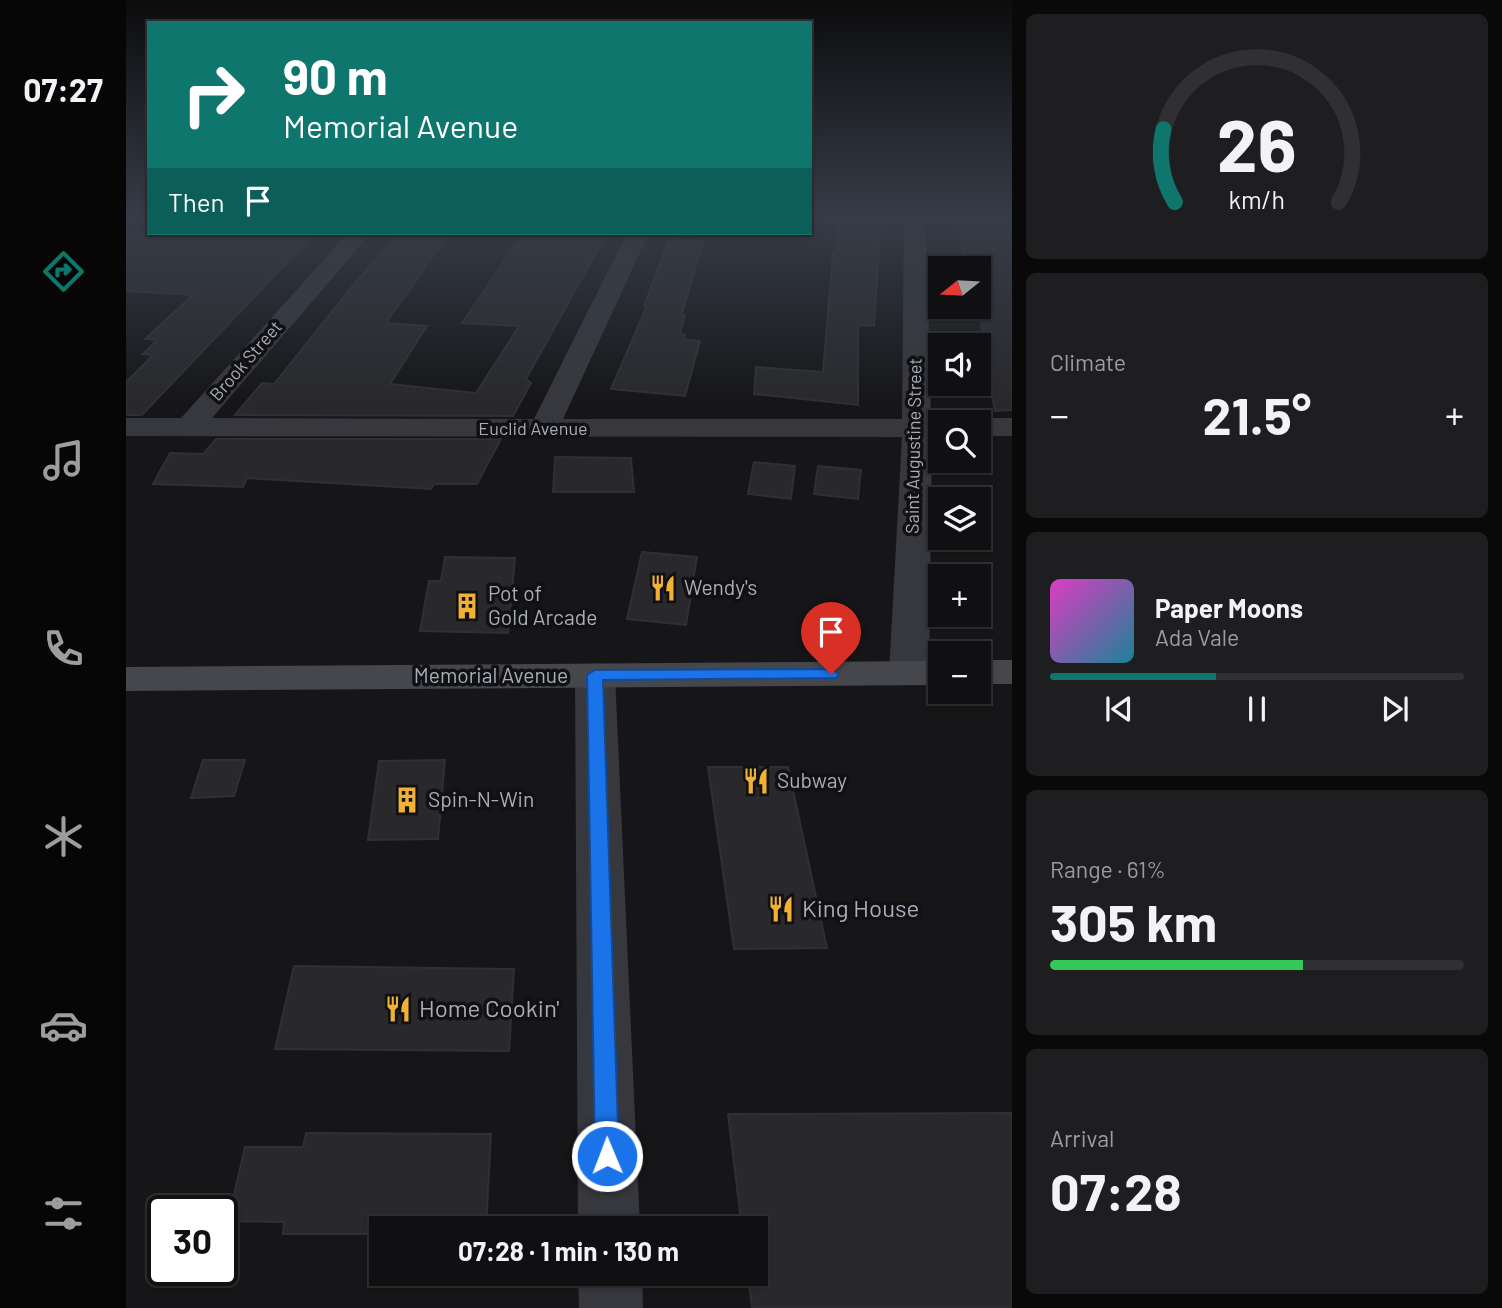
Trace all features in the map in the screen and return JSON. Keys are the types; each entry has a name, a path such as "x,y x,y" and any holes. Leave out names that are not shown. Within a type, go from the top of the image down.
{"main road":[{"path":"991,672 1012,672"},
{"name":"Memorial Avenue","path":"126,679 925,673"}],"street":[{"name":"Brook Street","path":"188,428 319,279"},
{"path":"544,429 616,279"},
{"name":"Saint Augustine Street","path":"919,279 928,428 925,673"},
{"name":"Euclid Avenue","path":"126,427 928,428"},
{"path":"991,427 1012,427"},
{"path":"595,675 609,1216"},
{"path":"610,1286 611,1308"}],"building":[{"path":"126,279 271,279 142,415 126,415 126,382 153,355 143,354 157,340 145,339 193,295 126,291"},
{"path":"358,279 417,279 386,323 427,326 390,384 476,393 519,326 462,323 492,279 581,279 526,379 531,383 513,416 235,415 262,383 274,384"},
{"path":"654,279 692,279 682,314 685,315 680,334 685,335 683,339 700,341 685,396 611,389 647,306 644,306"},
{"path":"831,279 877,279 874,326 858,325 858,405 754,394 756,367 823,372"},
{"path":"991,279 1012,279 1012,410 995,411 991,390 991,333 982,333 980,319 991,319"},
{"path":"216,439 501,439 477,484 434,484 431,489 247,478 243,487 153,484 170,453 203,454"},
{"path":"555,457 631,458 634,492 553,492"},
{"path":"754,462 795,466 791,499 748,494"},
{"path":"818,466 861,470 858,499 814,494"},
{"name":"Wendy's","path":"642,552 697,557 686,625 627,619"},
{"name":"Pot of Gold Arcade","path":"445,557 515,558 508,633 420,631 429,581 441,581"},
{"path":"203,760 245,760 234,796 191,798"},
{"name":"Spin-N-Win","path":"445,760 438,839 368,840 379,761"},
{"path":"708,767 788,767 827,948 734,949"},
{"name":"Home Cookin'","path":"294,966 514,969 509,1051 275,1049"},
{"path":"1012,1113 1012,1308 752,1308 749,1286 768,1286 768,1216 741,1216 728,1114"},
{"path":"306,1133 491,1134 487,1216 369,1216 369,1234 283,1234 284,1222 238,1221 238,1195 234,1195 245,1147 303,1147"}],"place":[{"name":"Wendy's","path":"663,588"},
{"name":"Pot of Gold Arcade","path":"467,606"},
{"name":"Subway","path":"756,781"},
{"name":"Spin-N-Win","path":"407,800"},
{"name":"King House","path":"781,909"},
{"name":"Home Cookin'","path":"398,1009"}],"route":[{"path":"607,1156 595,675 831,674"}]}
